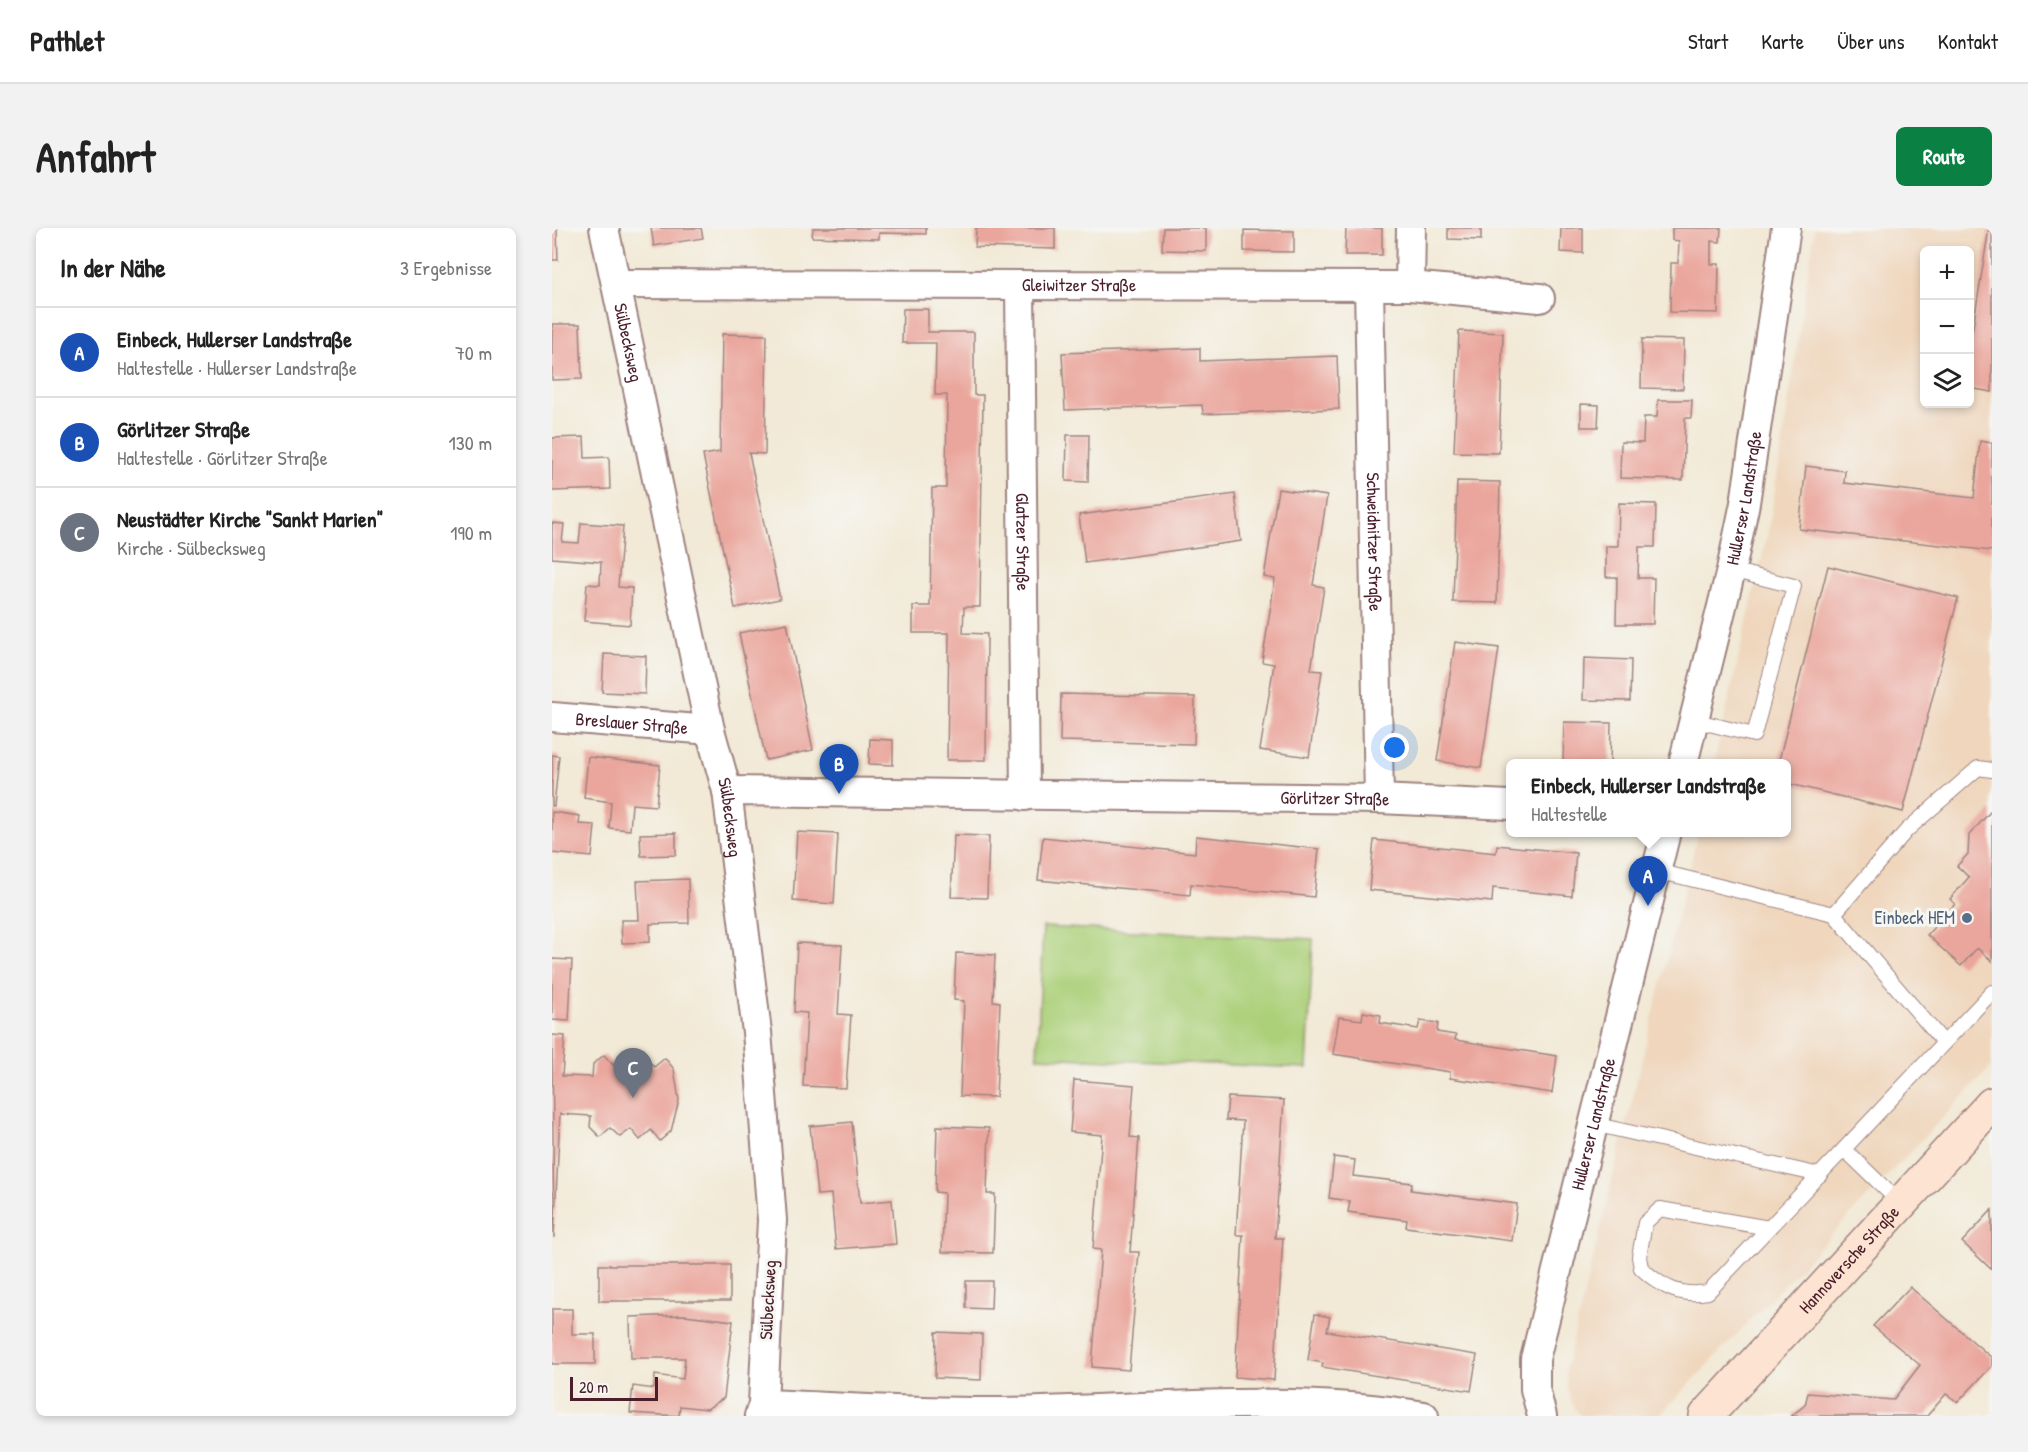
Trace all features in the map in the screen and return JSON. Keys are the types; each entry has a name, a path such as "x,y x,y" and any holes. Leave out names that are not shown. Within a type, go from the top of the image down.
{"main road":[{"name":"Hannoversche Straße","path":"1706,1416 1992,1104"}],"street":[{"name":"Sülbecksweg","path":"604,228 710,730 727,791 757,1032 772,1220 761,1410"},
{"path":"1410,286 1411,228"},
{"name":"Hullerser Landstraße","path":"1684,759 1731,570 1745,503 1786,228"},
{"name":"Gleiwitzer Straße","path":"617,284 1410,286 1540,298"},
{"name":"Glatzer Straße","path":"1020,286 1025,796"},
{"name":"Schweidnitzer Straße","path":"1368,286 1379,799"},
{"name":"Breslauer Straße","path":"552,717 710,730"},
{"name":"Görlitzer Straße","path":"727,791 1379,799 1506,805"},
{"name":"Hullerser Landstraße","path":"1542,1416 1535,1389 1535,1359 1665,837"},
{"path":"761,1410 1002,1412 1146,1406 1291,1404 1344,1405 1424,1416"}],"lane":[{"path":"1693,720 1754,735 1794,586 1731,570"},
{"path":"1834,914 1907,830 1978,768 1992,771"},
{"path":"1657,871 1834,914 1944,1043"},
{"path":"1769,1228 1660,1209 1645,1223 1640,1257 1641,1268 1659,1285 1691,1295 1708,1292 1769,1228 1820,1174 1844,1149 1992,992"},
{"path":"1593,1124 1820,1174"},
{"path":"1844,1149 1900,1203"}],"shaded area":[{"path":"1815,228 1992,228 1992,1066 1661,1414 1657,1416 1582,1416 1575,1410 1567,1388 1566,1368 1697,837 1791,837 1791,759 1715,759 1770,523"}],"green space":[{"path":"1043,927 1313,939 1307,1068 1037,1057"}],"building":[{"path":"552,228 557,228 558,260 552,260"},
{"path":"651,228 701,228 703,238 654,246"},
{"path":"813,228 926,228 926,234 879,233 879,239 812,237"},
{"path":"976,228 1055,228 1055,249 975,247"},
{"path":"1163,228 1206,228 1206,251 1162,250"},
{"path":"1346,228 1382,228 1382,255 1345,255"},
{"path":"1448,228 1481,228 1481,240 1448,239"},
{"path":"1561,228 1583,228 1583,253 1560,252"},
{"path":"1672,228 1721,228 1720,242 1711,241 1711,264 1719,264 1718,313 1670,312 1671,263 1678,263 1679,241 1672,240"},
{"path":"1989,228 1992,228 1992,392 1974,389 1974,321"},
{"path":"1244,230 1294,231 1294,252 1244,251"},
{"path":"903,309 928,309 928,332 974,332 974,395 983,395 980,607 964,607 963,633 987,634 986,760 947,760 949,633 913,633 913,606 930,606 932,488 946,488 947,395 935,395 936,343 902,343"},
{"path":"552,324 580,324 582,379 552,380"},
{"path":"1459,331 1503,333 1499,453 1454,452"},
{"path":"722,334 767,335 765,454 749,453 780,599 735,608 703,455 720,452"},
{"path":"1642,339 1684,340 1683,389 1641,388"},
{"path":"1200,348 1200,361 1337,356 1339,409 1203,414 1202,405 1065,410 1062,353"},
{"path":"1658,400 1692,400 1691,418 1685,418 1683,480 1620,478 1621,442 1643,443 1644,417 1657,417"},
{"path":"1581,404 1599,405 1598,427 1581,427"},
{"path":"1067,435 1089,435 1088,482 1066,481"},
{"path":"584,437 585,458 609,457 610,489 552,491 552,438"},
{"path":"1980,441 1992,443 1992,551 1799,529 1806,466 1845,471 1844,483 1974,498"},
{"path":"1457,481 1500,482 1497,603 1453,602"},
{"path":"1278,489 1327,496 1313,585 1324,587 1311,670 1322,671 1309,757 1260,750 1274,664 1262,662 1275,579 1264,577"},
{"path":"1235,494 1241,541 1085,563 1079,515"},
{"path":"1619,503 1656,504 1655,547 1639,547 1638,578 1654,578 1653,624 1616,624 1617,577 1606,577 1606,546 1618,546"},
{"path":"552,523 564,524 562,542 579,543 581,523 623,526 618,587 632,588 630,625 584,621 587,584 600,585 601,562 552,558"},
{"path":"1828,566 1958,598 1903,812 1791,784 1791,759 1779,759"},
{"path":"787,623 813,750 766,760 739,633"},
{"path":"1455,642 1499,648 1481,768 1437,761"},
{"path":"604,654 646,656 645,694 602,692"},
{"path":"1584,658 1631,660 1630,701 1583,700"},
{"path":"1061,694 1195,697 1194,744 1060,741"},
{"path":"1564,722 1611,723 1610,759 1563,759"},
{"path":"870,739 893,740 893,765 869,764"},
{"path":"552,755 559,756 554,806 552,806"},
{"path":"588,757 660,765 656,806 632,804 630,830 609,828 611,802 584,798"},
{"name":"Einbeck HEM","path":"1992,810 1992,961 1977,948 1961,966 1927,935 1955,904 1950,899 1969,877 1957,866 1968,854 1969,835"},
{"path":"552,812 580,816 579,824 595,825 592,857 552,853"},
{"path":"797,832 838,834 834,904 793,901"},
{"path":"676,833 676,855 641,856 640,834"},
{"path":"954,835 989,836 987,898 951,897"},
{"path":"1196,836 1319,849 1314,897 1191,884 1190,895 1038,880 1043,837 1195,853"},
{"path":"1374,840 1496,853 1497,845 1576,853 1572,896 1493,888 1492,902 1369,890"},
{"path":"688,879 689,923 650,924 650,942 622,943 621,920 639,920 637,881"},
{"path":"797,943 842,945 838,1014 851,1015 846,1088 803,1086 807,1013 794,1012"},
{"path":"956,953 995,955 993,1001 1000,1002 996,1097 960,1096 964,1001 954,1000"},
{"path":"552,959 572,960 569,1021 552,1020"},
{"path":"1363,1012 1381,1015 1380,1023 1418,1029 1420,1021 1438,1023 1437,1032 1456,1035 1455,1040 1557,1056 1552,1093 1450,1078 1450,1072 1333,1054 1339,1017 1362,1020"},
{"path":"552,1035 565,1036 562,1076 592,1077 593,1064 604,1055 613,1065 624,1056 634,1066 645,1057 654,1067 665,1058 674,1069 679,1100 671,1131 660,1141 651,1130 640,1140 631,1129 620,1137 610,1128 600,1137 590,1127 591,1116 560,1114 554,1238"},
{"path":"1074,1080 1134,1085 1130,1137 1139,1138 1130,1252 1139,1252 1129,1370 1092,1367 1101,1250 1093,1249 1102,1135 1070,1132"},
{"path":"1228,1097 1284,1100 1275,1238 1283,1238 1274,1380 1235,1377 1243,1235 1236,1235 1243,1121 1226,1120"},
{"path":"852,1122 860,1203 892,1200 896,1244 836,1249 831,1194 817,1195 810,1126"},
{"path":"937,1126 989,1128 987,1194 995,1194 993,1253 942,1252 944,1193 935,1192"},
{"path":"1334,1157 1355,1160 1353,1176 1412,1183 1411,1190 1517,1204 1512,1241 1406,1227 1407,1220 1348,1212 1350,1201 1329,1198"},
{"path":"1992,1210 1992,1267 1991,1269 1962,1242"},
{"path":"599,1265 730,1265 730,1301 599,1301"},
{"path":"966,1281 992,1281 991,1309 966,1308"},
{"path":"1910,1287 1992,1358 1992,1366 1958,1402 1946,1394 1927,1416 1791,1416 1805,1405 1808,1393 1893,1400 1920,1365 1873,1326"},
{"path":"552,1309 572,1309 572,1334 595,1334 595,1364 552,1364"},
{"path":"1315,1314 1330,1317 1327,1331 1477,1355 1471,1391 1322,1367 1323,1363 1308,1360"},
{"path":"685,1315 733,1321 724,1398 707,1409 680,1406 679,1416 630,1413 633,1386 654,1389 655,1375 683,1379 685,1358 631,1358 630,1317"},
{"path":"936,1332 982,1334 981,1380 935,1378"}],"place":[{"name":"Görlitzer Straße","path":"839,794"},
{"name":"Einbeck, Hullerser Landstraße","path":"1648,906"},
{"name":"Einbeck HEM","path":"1967,918"},
{"name":"Neustädter Kirche \"Sankt Marien\"","path":"633,1098"}]}
